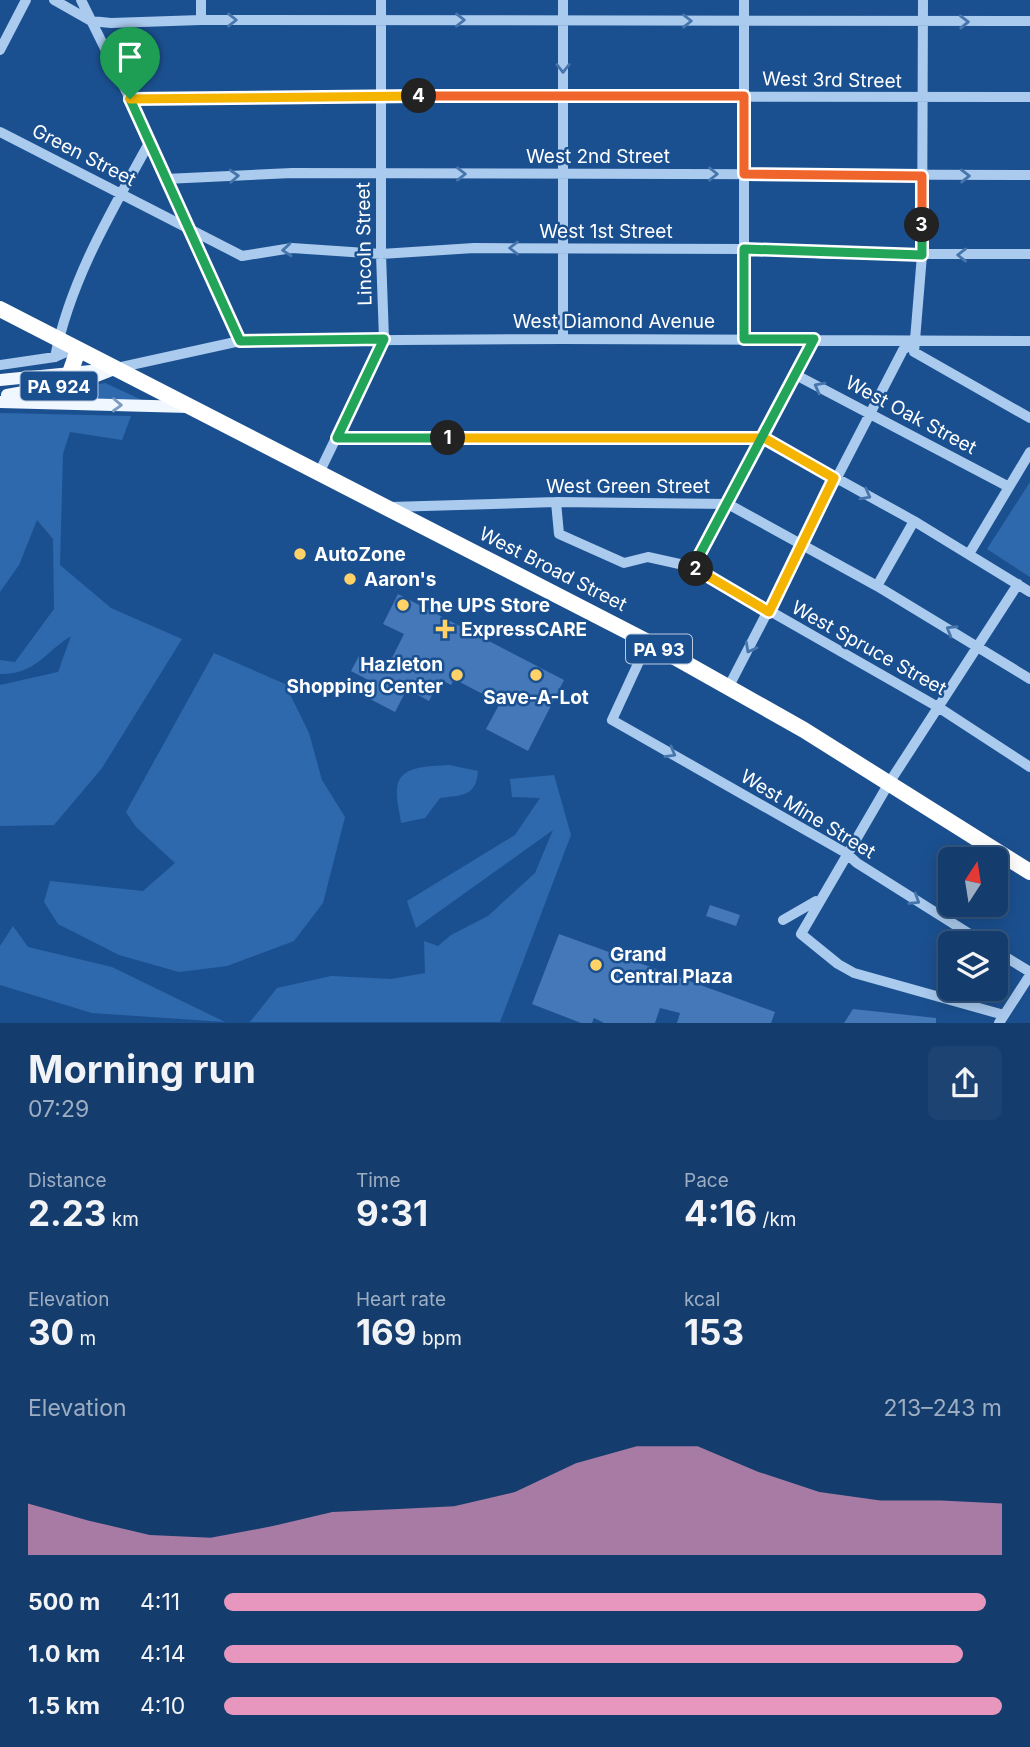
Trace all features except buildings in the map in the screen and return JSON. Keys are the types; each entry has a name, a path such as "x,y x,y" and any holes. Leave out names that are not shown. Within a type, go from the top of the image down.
{"highway":[{"name":"PA 93","path":"0,309 117,368"},
{"path":"70,373 77,349"},
{"name":"West Broad Street","path":"117,368 648,642 889,783 1030,872"}],"main road":[{"path":"70,373 117,368"},
{"name":"PA 924","path":"0,399 84,381 117,368"},
{"name":"PA 924","path":"0,380 70,373"},
{"path":"0,399 189,407"}],"street":[{"path":"0,50 26,0"},
{"path":"54,0 91,21 111,23 201,20 923,23 1030,21"},
{"path":"81,0 130,99 148,145 240,341"},
{"path":"201,0 201,20"},
{"name":"Lincoln Street","path":"320,472 384,339 381,254 381,0"},
{"path":"563,0 563,339"},
{"path":"744,0 744,339"},
{"path":"923,0 922,255 914,352 1030,418"},
{"name":"West 3rd Street","path":"130,99 381,96 923,99 1030,97"},
{"name":"Green Street","path":"0,132 190,230"},
{"path":"55,357 88,259 148,145"},
{"name":"West 2nd Street","path":"165,179 292,173 1030,175"},
{"name":"West 1st Street","path":"190,230 242,256 292,248 381,254 474,248 744,249 922,255 1030,254"},
{"path":"693,567 764,438 814,339"},
{"path":"728,688 769,612 834,478 903,350 917,340"},
{"name":"West Diamond Avenue","path":"117,368 240,341 1030,341"},
{"path":"0,365 55,357 77,349"},
{"name":"West Oak Street","path":"796,375 1009,487"},
{"path":"337,438 764,438 914,521 1030,592"},
{"path":"969,554 1030,452"},
{"name":"West Green Street","path":"388,507 555,502 728,504 877,586 1030,679"},
{"name":"West Spruce Street","path":"555,502 559,534 624,563 648,556 693,567 938,707 1030,767"},
{"path":"877,586 914,521"},
{"path":"1008,959 1030,974 1002,1019 854,972 838,964 801,934 889,783 1018,584"},
{"name":"West Mine Street","path":"648,642 612,720 846,853 857,863 965,931"},
{"path":"783,920 819,900"}],"shaded area":[{"path":"105,383 142,400 39,399 39,396"},
{"path":"0,413 131,416 122,440 70,432 63,454 60,565 111,608 182,639 102,768 54,825 0,826 0,685 58,672 71,636 31,667 0,674 0,660 15,662 54,609 53,539 37,520 19,565 0,592"},
{"path":"1030,482 1030,577 987,549"},
{"path":"214,653 285,684 309,733 322,780 345,817 323,903 294,941 227,966 179,972 119,955 58,924 44,902 50,881 143,891 175,863 136,827 126,812"},
{"path":"449,765 478,771 477,780 471,790 461,795 440,798 425,818 401,823 397,794 401,777 414,769"},
{"path":"554,775 571,835 500,1022 250,1022 277,988 331,976 391,979 425,973 424,941 438,946 451,935 488,916 535,873 553,830 416,928 407,901 515,835 540,798 512,797 510,779"},
{"path":"13,926 28,947 112,967 225,1022 92,1013 0,985 0,946"}],"place":[{"name":"AutoZone","path":"300,554"},
{"name":"Aaron's","path":"350,579"},
{"name":"The UPS Store","path":"403,605"},
{"name":"ExpressCARE","path":"445,629"},
{"name":"Hazleton Shopping Center","path":"457,675"},
{"name":"Save-A-Lot","path":"536,675"},
{"name":"Grand Central Plaza","path":"596,965"}],"route":[{"path":"130,99 148,145 240,341 384,339 337,438 764,438 834,478 769,612 693,567 764,438 814,339 744,339 744,249 922,255 922,176 744,174 744,96 292,96 130,99"}]}
